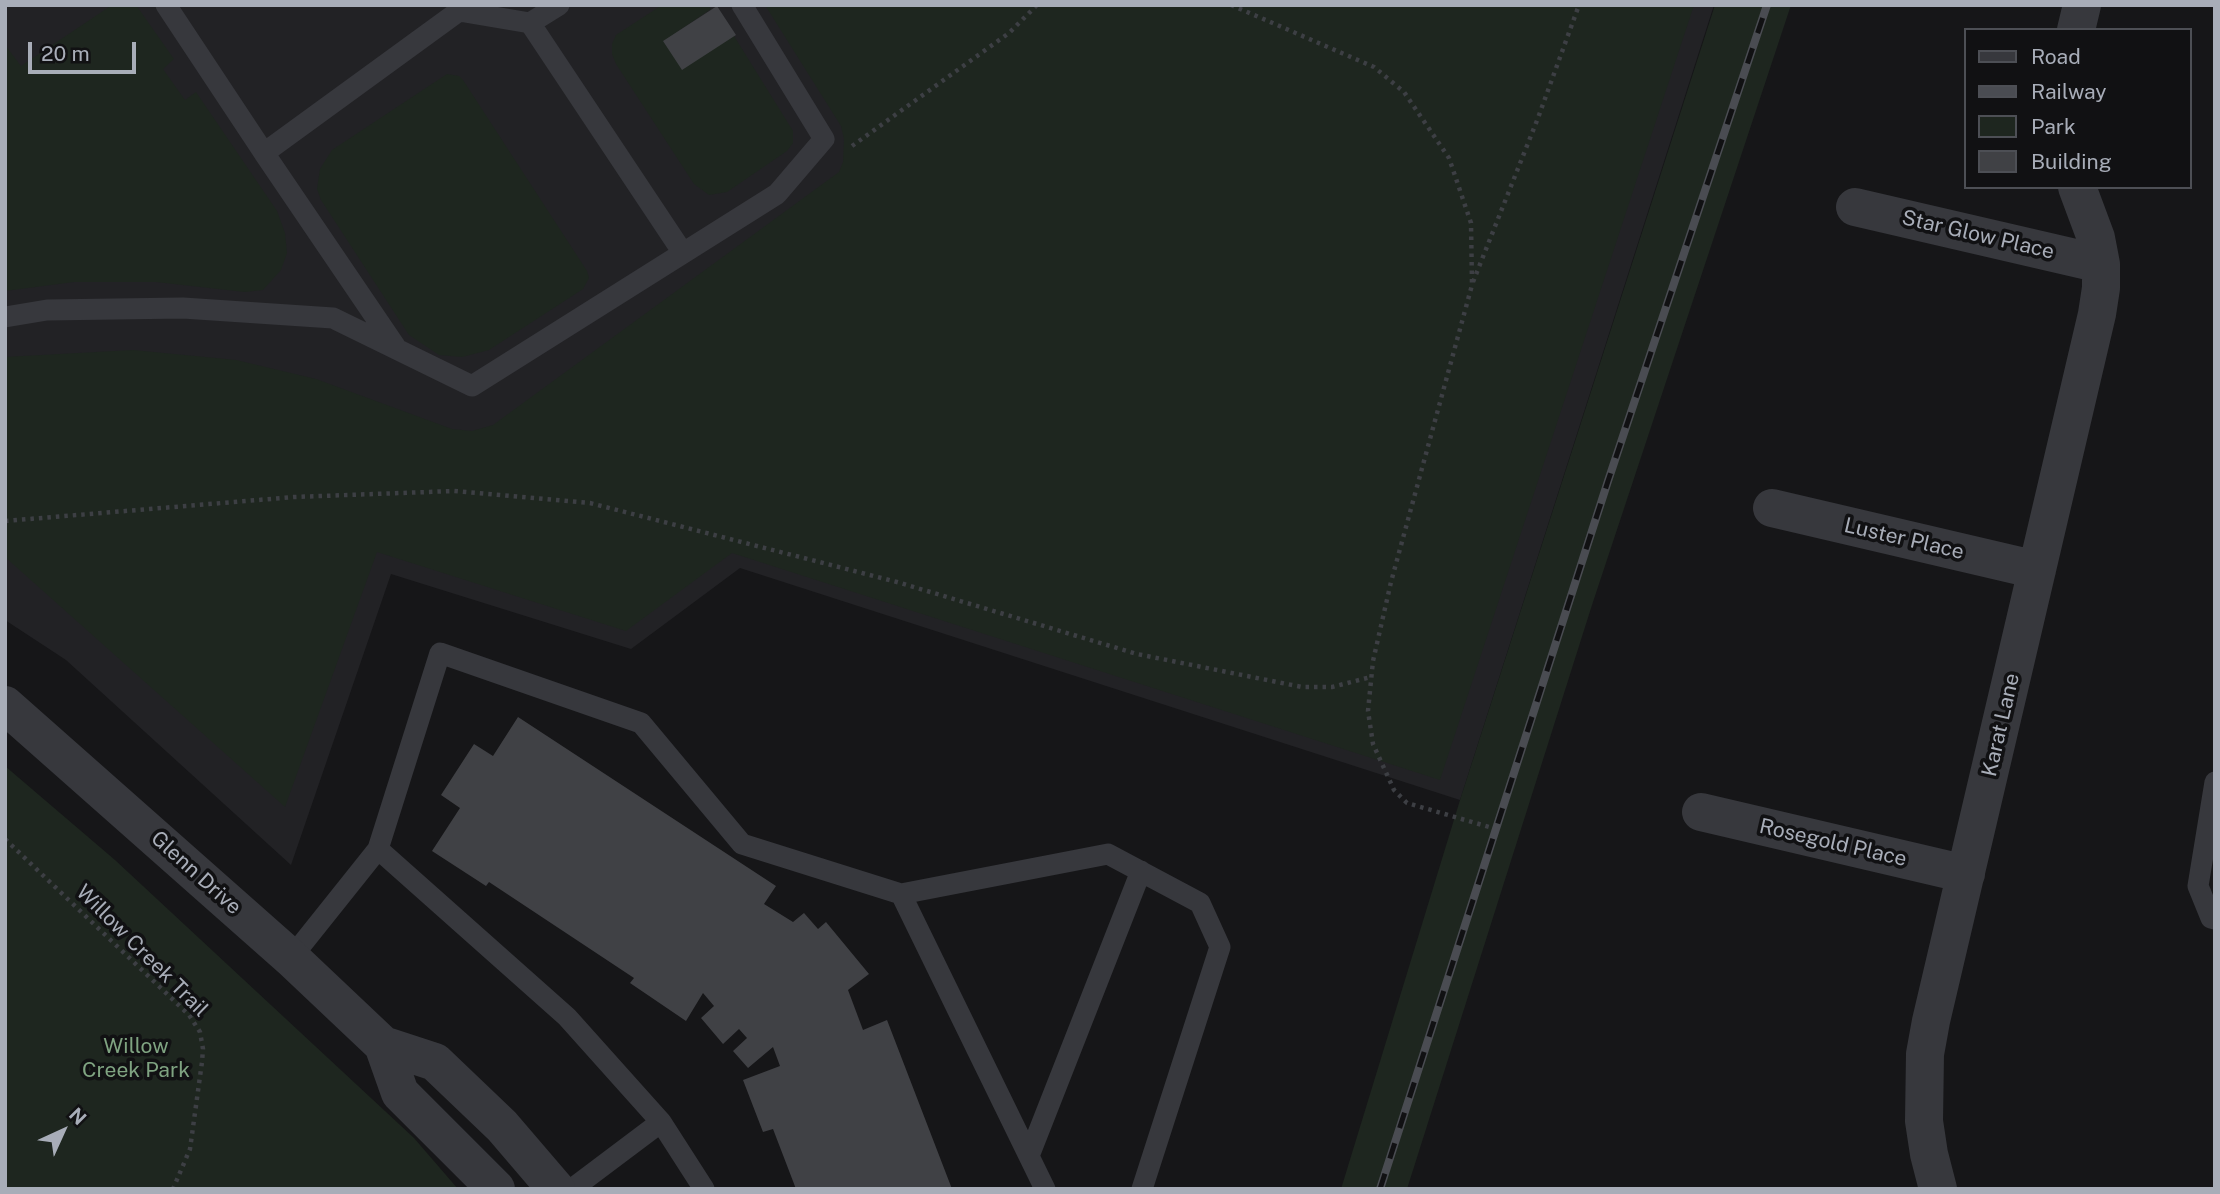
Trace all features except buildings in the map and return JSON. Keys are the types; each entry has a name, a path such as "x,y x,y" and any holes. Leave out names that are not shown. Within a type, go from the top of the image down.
{"street":[{"path":"2076,28 2082,5"},
{"name":"Karat Lane","path":"1936,1188 1924,1121 1925,1054 2097,314 2101,264 2092,225 2078,189"},
{"name":"Star Glow Place","path":"1855,207 2101,264"},
{"name":"Luster Place","path":"1772,508 2037,570"},
{"name":"Glenn Drive","path":"5,705 291,958 383,1045 435,1062 502,1126 556,1189"},
{"name":"Rosegold Place","path":"1701,812 1966,874"},
{"name":"Glenn Drive","path":"383,1045 400,1093 496,1189"}],"lane":[{"path":"166,5 397,349"},
{"path":"264,153 459,11 530,23 559,5"},
{"path":"5,317 47,310 183,308 333,318 472,386 777,194 824,139 742,5"},
{"path":"530,23 683,253"},
{"path":"291,958 379,849 440,653 641,723 742,844 901,894 1108,854 1200,903 1220,947 1142,1189"},
{"path":"2215,782 2198,886 2211,918 2215,919"},
{"path":"379,849 567,1017 661,1122 704,1189"},
{"path":"1029,1156 1141,872"},
{"path":"901,894 1045,1189"},
{"path":"572,1189 661,1122"}],"path":[{"path":"808,158 842,153 1009,33 1037,5"},
{"path":"1231,5 1374,67 1404,92 1450,158 1471,223 1472,285"},
{"path":"1496,829 1408,803 1394,790 1373,744 1368,711 1371,677 1391,582 1472,285 1579,5"},
{"path":"5,521 294,497 454,491 590,503 897,582 1137,654 1302,687 1346,685 1371,677"},
{"name":"Willow Creek Trail","path":"5,839 189,1015 200,1031 202,1062 190,1149 173,1189"}],"shaded area":[{"path":"5,5 1714,5 1460,800 740,568 631,649 391,574 291,865 66,660 5,620"}],"green space":[{"path":"112,5 136,5 174,59 163,69 185,100 196,92 277,211 285,233 287,253 281,270 263,290 245,292 156,282 74,282 5,291 5,45 21,66"},
{"path":"662,5 708,5 711,9 664,41 734,36 793,131 793,143 787,151 727,192 709,195 694,184 612,54 616,35"},
{"path":"765,5 1694,5 1440,780 732,553 626,631 377,552 285,807 5,557 5,357 133,350 236,360 316,379 452,429 472,431 493,425 839,172 843,162 844,139 841,126"},
{"path":"1715,5 1791,5 1592,605 1407,1189 1341,1189 1460,800"},
{"path":"447,74 459,76 463,80 589,278 583,289 489,350 462,357 439,355 409,335 321,200 317,189 320,169 332,150"},
{"name":"Willow Creek Park","path":"5,766 115,860 414,1138 458,1189 5,1189"}],"railway":[{"path":"1380,1189 1608,481 1767,5"}]}
